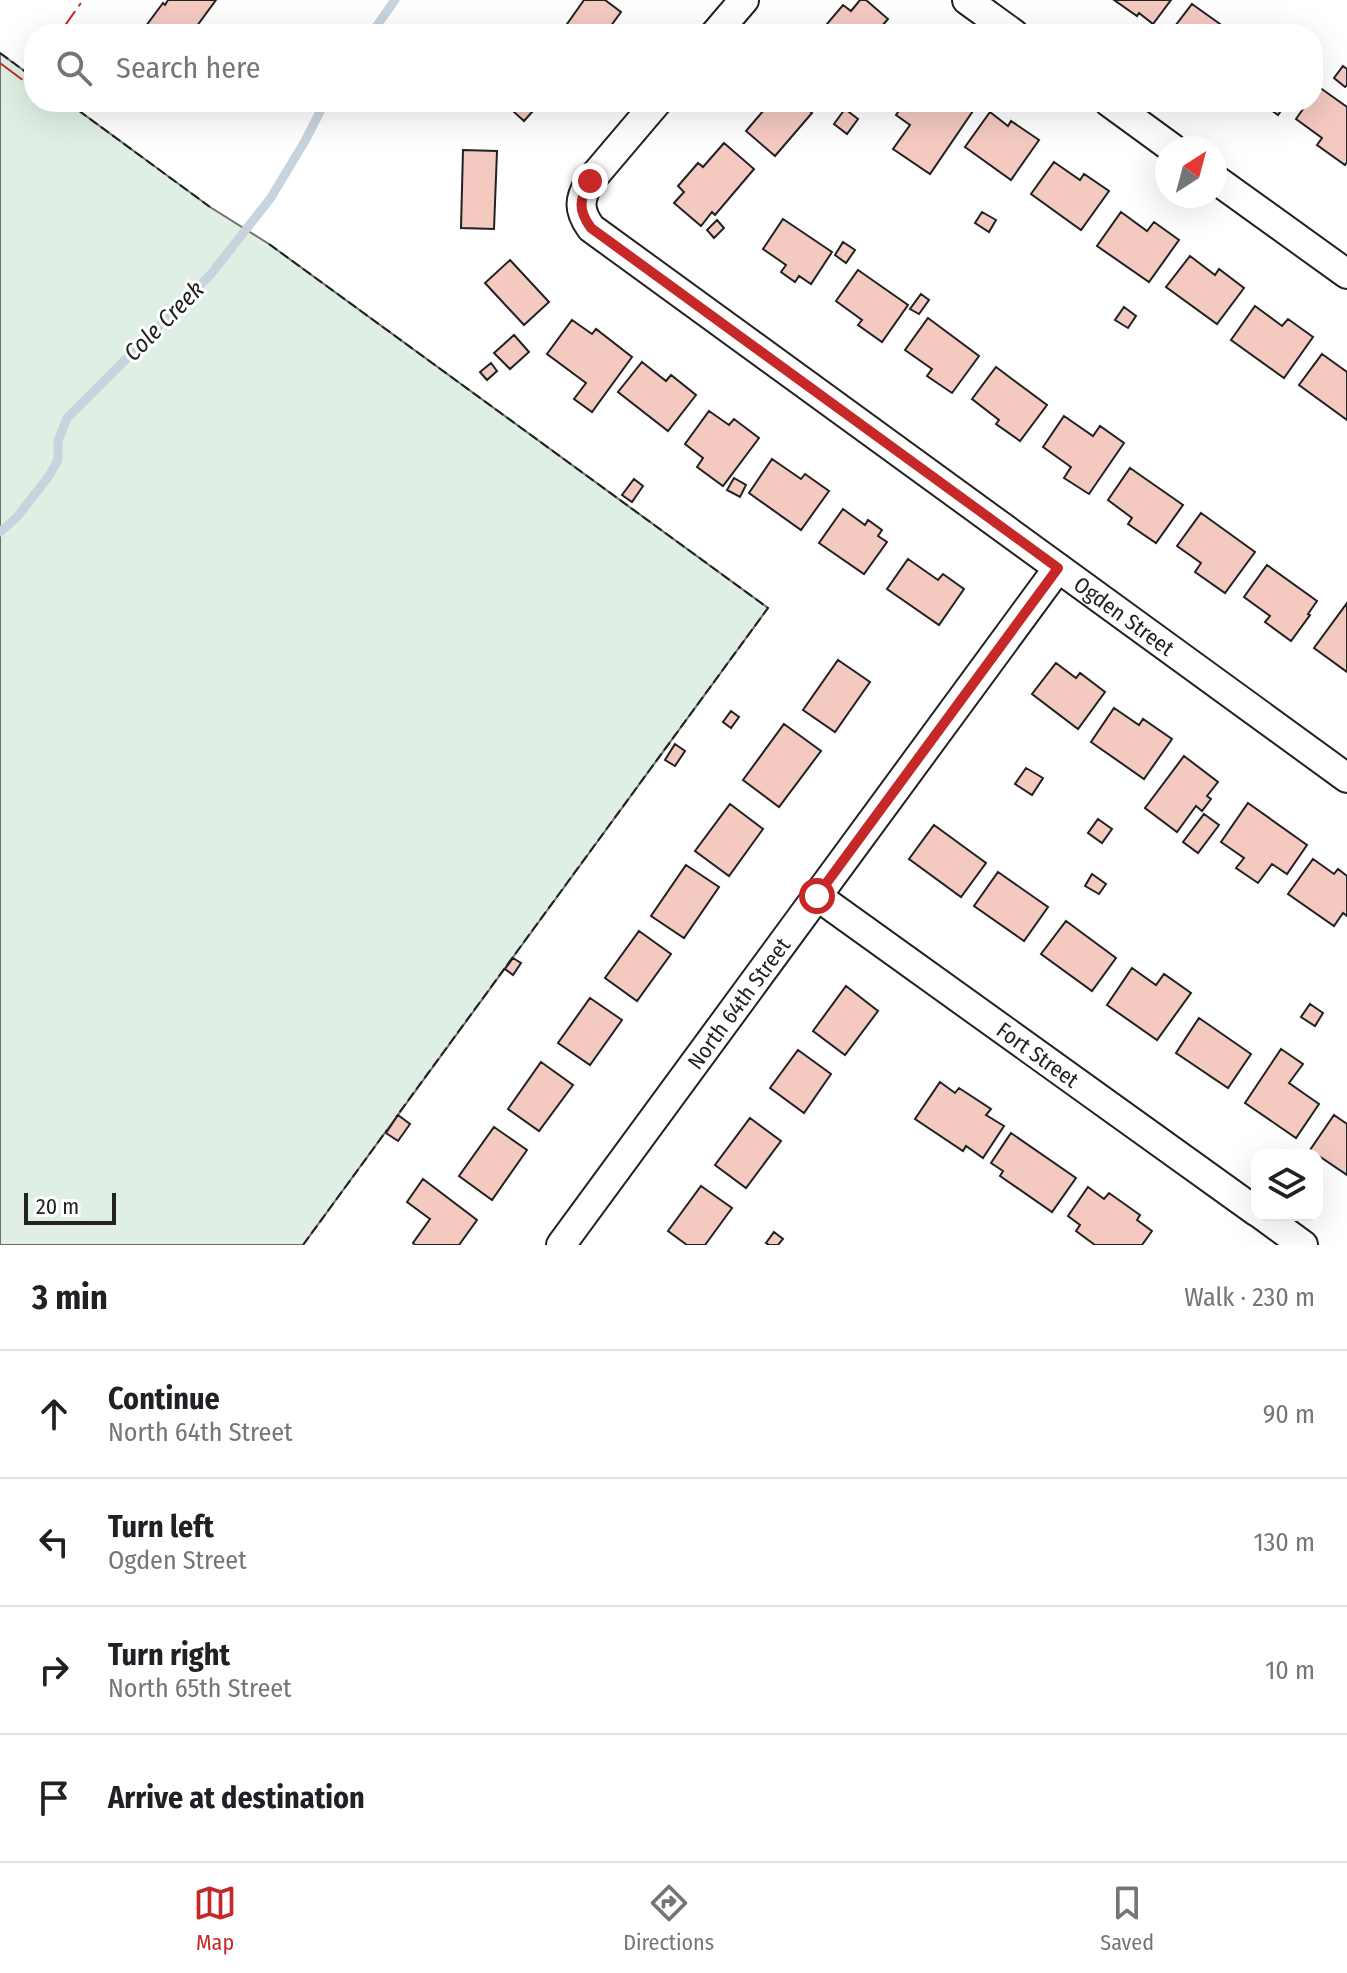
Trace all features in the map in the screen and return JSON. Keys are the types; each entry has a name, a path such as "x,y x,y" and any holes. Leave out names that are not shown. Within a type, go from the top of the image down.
{"street":[{"path":"724,24 744,0"},
{"path":"967,0 1000,24"},
{"name":"Ogden Street","path":"649,112 582,194 584,219 591,228 1347,778"},
{"path":"1123,112 1156,136"},
{"path":"1227,188 1347,274"},
{"name":"North 64th Street","path":"561,1245 1058,568"},
{"name":"Fort Street","path":"817,896 1251,1207"},
{"name":"Fort Street","path":"1270,1221 1303,1245"}],"green space":[{"path":"0,53 24,71 24,112 81,112 210,207 269,244 768,608 303,1245 0,1245"}],"building":[{"path":"168,0 216,0 198,24 147,24 163,3 165,5"},
{"path":"584,0 605,0 621,12 612,24 567,24"},
{"path":"860,0 866,0 888,19 884,24 827,24 843,5 851,11"},
{"path":"1114,0 1171,0 1153,24"},
{"path":"1192,4 1220,24 1177,24"},
{"path":"1343,66 1347,69 1345,87 1334,78"},
{"path":"1323,90 1347,107 1345,165 1317,145 1322,138 1296,119 1301,112 1323,112"},
{"path":"514,112 532,112 524,121"},
{"path":"762,112 812,113 775,156 746,131"},
{"path":"843,112 849,112 858,119 847,134 834,124"},
{"path":"898,112 972,112 930,174 893,149 910,125 896,115"},
{"path":"990,112 1008,126 1011,121 1039,140 1011,180 965,147"},
{"path":"724,143 754,169 715,215 712,212 701,226 674,203 684,192 678,186 698,163 703,167"},
{"path":"463,150 497,151 494,229 461,228"},
{"path":"1054,162 1080,180 1084,174 1109,191 1081,230 1031,194"},
{"path":"982,212 996,220 989,232 975,223"},
{"path":"1121,212 1147,231 1154,222 1179,240 1149,282 1097,246"},
{"path":"783,219 832,252 811,284 799,276 795,282 781,272 786,265 763,249"},
{"path":"717,220 724,228 714,238 707,230"},
{"path":"843,242 855,250 846,263 835,255"},
{"path":"1190,256 1215,275 1219,269 1244,288 1217,324 1166,287"},
{"path":"510,260 549,302 524,325 485,283"},
{"path":"858,270 908,305 882,342 858,325 862,320 836,301"},
{"path":"921,294 929,300 919,314 910,309"},
{"path":"1255,306 1282,326 1288,319 1313,337 1284,378 1231,340"},
{"path":"1124,307 1136,316 1128,328 1115,320"},
{"path":"928,318 979,356 952,393 927,376 932,369 905,350"},
{"path":"572,320 592,334 596,329 632,357 592,412 574,399 586,383 547,354"},
{"path":"514,335 529,352 510,369 494,353"},
{"path":"1322,354 1347,372 1347,420 1299,385"},
{"path":"642,362 666,381 671,375 696,395 668,431 618,392"},
{"path":"491,363 497,371 487,380 480,372"},
{"path":"996,367 1047,405 1020,441 996,424 999,420 972,399"},
{"path":"709,411 729,425 734,419 759,438 723,486 697,467 703,458 685,444"},
{"path":"1064,416 1093,436 1100,426 1124,443 1089,494 1064,478 1071,467 1043,447"},
{"path":"772,459 801,479 805,474 829,491 801,530 749,493"},
{"path":"1130,468 1183,505 1156,543 1128,524 1132,518 1108,500"},
{"path":"734,478 746,485 740,497 727,490"},
{"path":"634,479 643,486 632,502 622,495"},
{"path":"843,509 865,525 868,520 882,530 878,536 887,542 864,574 819,543"},
{"path":"1201,513 1255,552 1225,593 1195,572 1201,563 1177,546"},
{"path":"908,559 938,580 943,574 964,589 939,625 887,589"},
{"path":"1267,565 1317,601 1291,641 1265,622 1270,616 1244,597"},
{"path":"1347,603 1347,672 1314,648"},
{"path":"838,660 870,682 835,732 803,710"},
{"path":"1056,663 1076,678 1080,673 1105,692 1078,729 1032,694"},
{"path":"1114,708 1139,725 1143,719 1172,739 1144,779 1091,742"},
{"path":"731,711 739,717 731,728 723,722"},
{"path":"784,724 821,751 779,807 743,780"},
{"path":"675,744 685,751 675,766 665,760"},
{"path":"1184,756 1218,782 1207,796 1211,799 1202,811 1196,806 1177,832 1145,808"},
{"path":"1026,768 1043,778 1032,795 1015,784"},
{"path":"1248,803 1307,845 1287,874 1272,864 1258,883 1236,868 1244,858 1221,842"},
{"path":"730,804 763,829 729,876 695,851"},
{"path":"1204,814 1219,825 1198,853 1183,842"},
{"path":"1098,819 1112,829 1102,843 1088,833"},
{"path":"934,825 986,863 961,897 909,859"},
{"path":"1313,859 1334,874 1338,869 1347,876 1347,916 1343,913 1334,926 1288,894"},
{"path":"686,865 719,887 684,938 651,916"},
{"path":"998,872 1048,907 1024,941 974,906"},
{"path":"1092,874 1106,884 1099,894 1085,886"},
{"path":"1066,921 1116,958 1092,991 1041,954"},
{"path":"639,931 671,954 637,1001 605,978"},
{"path":"513,958 521,963 513,975 505,969"},
{"path":"1132,968 1156,985 1164,974 1191,993 1157,1040 1107,1005"},
{"path":"846,986 878,1011 845,1055 813,1031"},
{"path":"590,998 622,1020 590,1065 558,1043"},
{"path":"1310,1004 1323,1013 1315,1026 1301,1017"},
{"path":"1199,1018 1251,1054 1228,1088 1176,1053"},
{"path":"1281,1049 1303,1064 1289,1083 1319,1104 1296,1138 1245,1103"},
{"path":"798,1050 831,1074 804,1113 770,1088"},
{"path":"541,1062 573,1085 539,1131 508,1109"},
{"path":"940,1082 955,1093 959,1088 991,1109 986,1115 1004,1126 983,1158 966,1146 963,1151 915,1119"},
{"path":"398,1115 410,1124 398,1141 386,1133"},
{"path":"1334,1115 1347,1124 1347,1175 1323,1159 1323,1149 1311,1149"},
{"path":"750,1118 781,1141 746,1188 715,1165"},
{"path":"494,1127 527,1150 492,1200 459,1176"},
{"path":"1011,1133 1076,1178 1052,1212 1000,1176 1003,1171 991,1163"},
{"path":"423,1179 477,1220 459,1245 413,1243 430,1219 407,1202"},
{"path":"701,1186 732,1208 705,1245 687,1245 668,1231"},
{"path":"1088,1187 1104,1199 1109,1193 1140,1215 1137,1220 1152,1231 1142,1245 1095,1245 1076,1231 1080,1225 1068,1216"},
{"path":"774,1232 783,1239 778,1245 769,1245 766,1243"}],"waterway":[{"name":"Cole Creek","path":"378,24 395,0"},
{"name":"Cole Creek","path":"0,532 17,517 49,476 58,460 58,441 67,418 211,274 270,199 320,112"}],"fence":[{"path":"0,53 24,71"},
{"path":"81,112 210,207"},
{"path":"269,244 768,608 396,1117"},
{"path":"303,1245 387,1130"}],"power":[{"path":"66,24 83,0"},
{"path":"0,63 24,81"}],"route":[{"path":"590,181 582,194 581,204 584,219 591,228 1058,568 817,896"}]}
